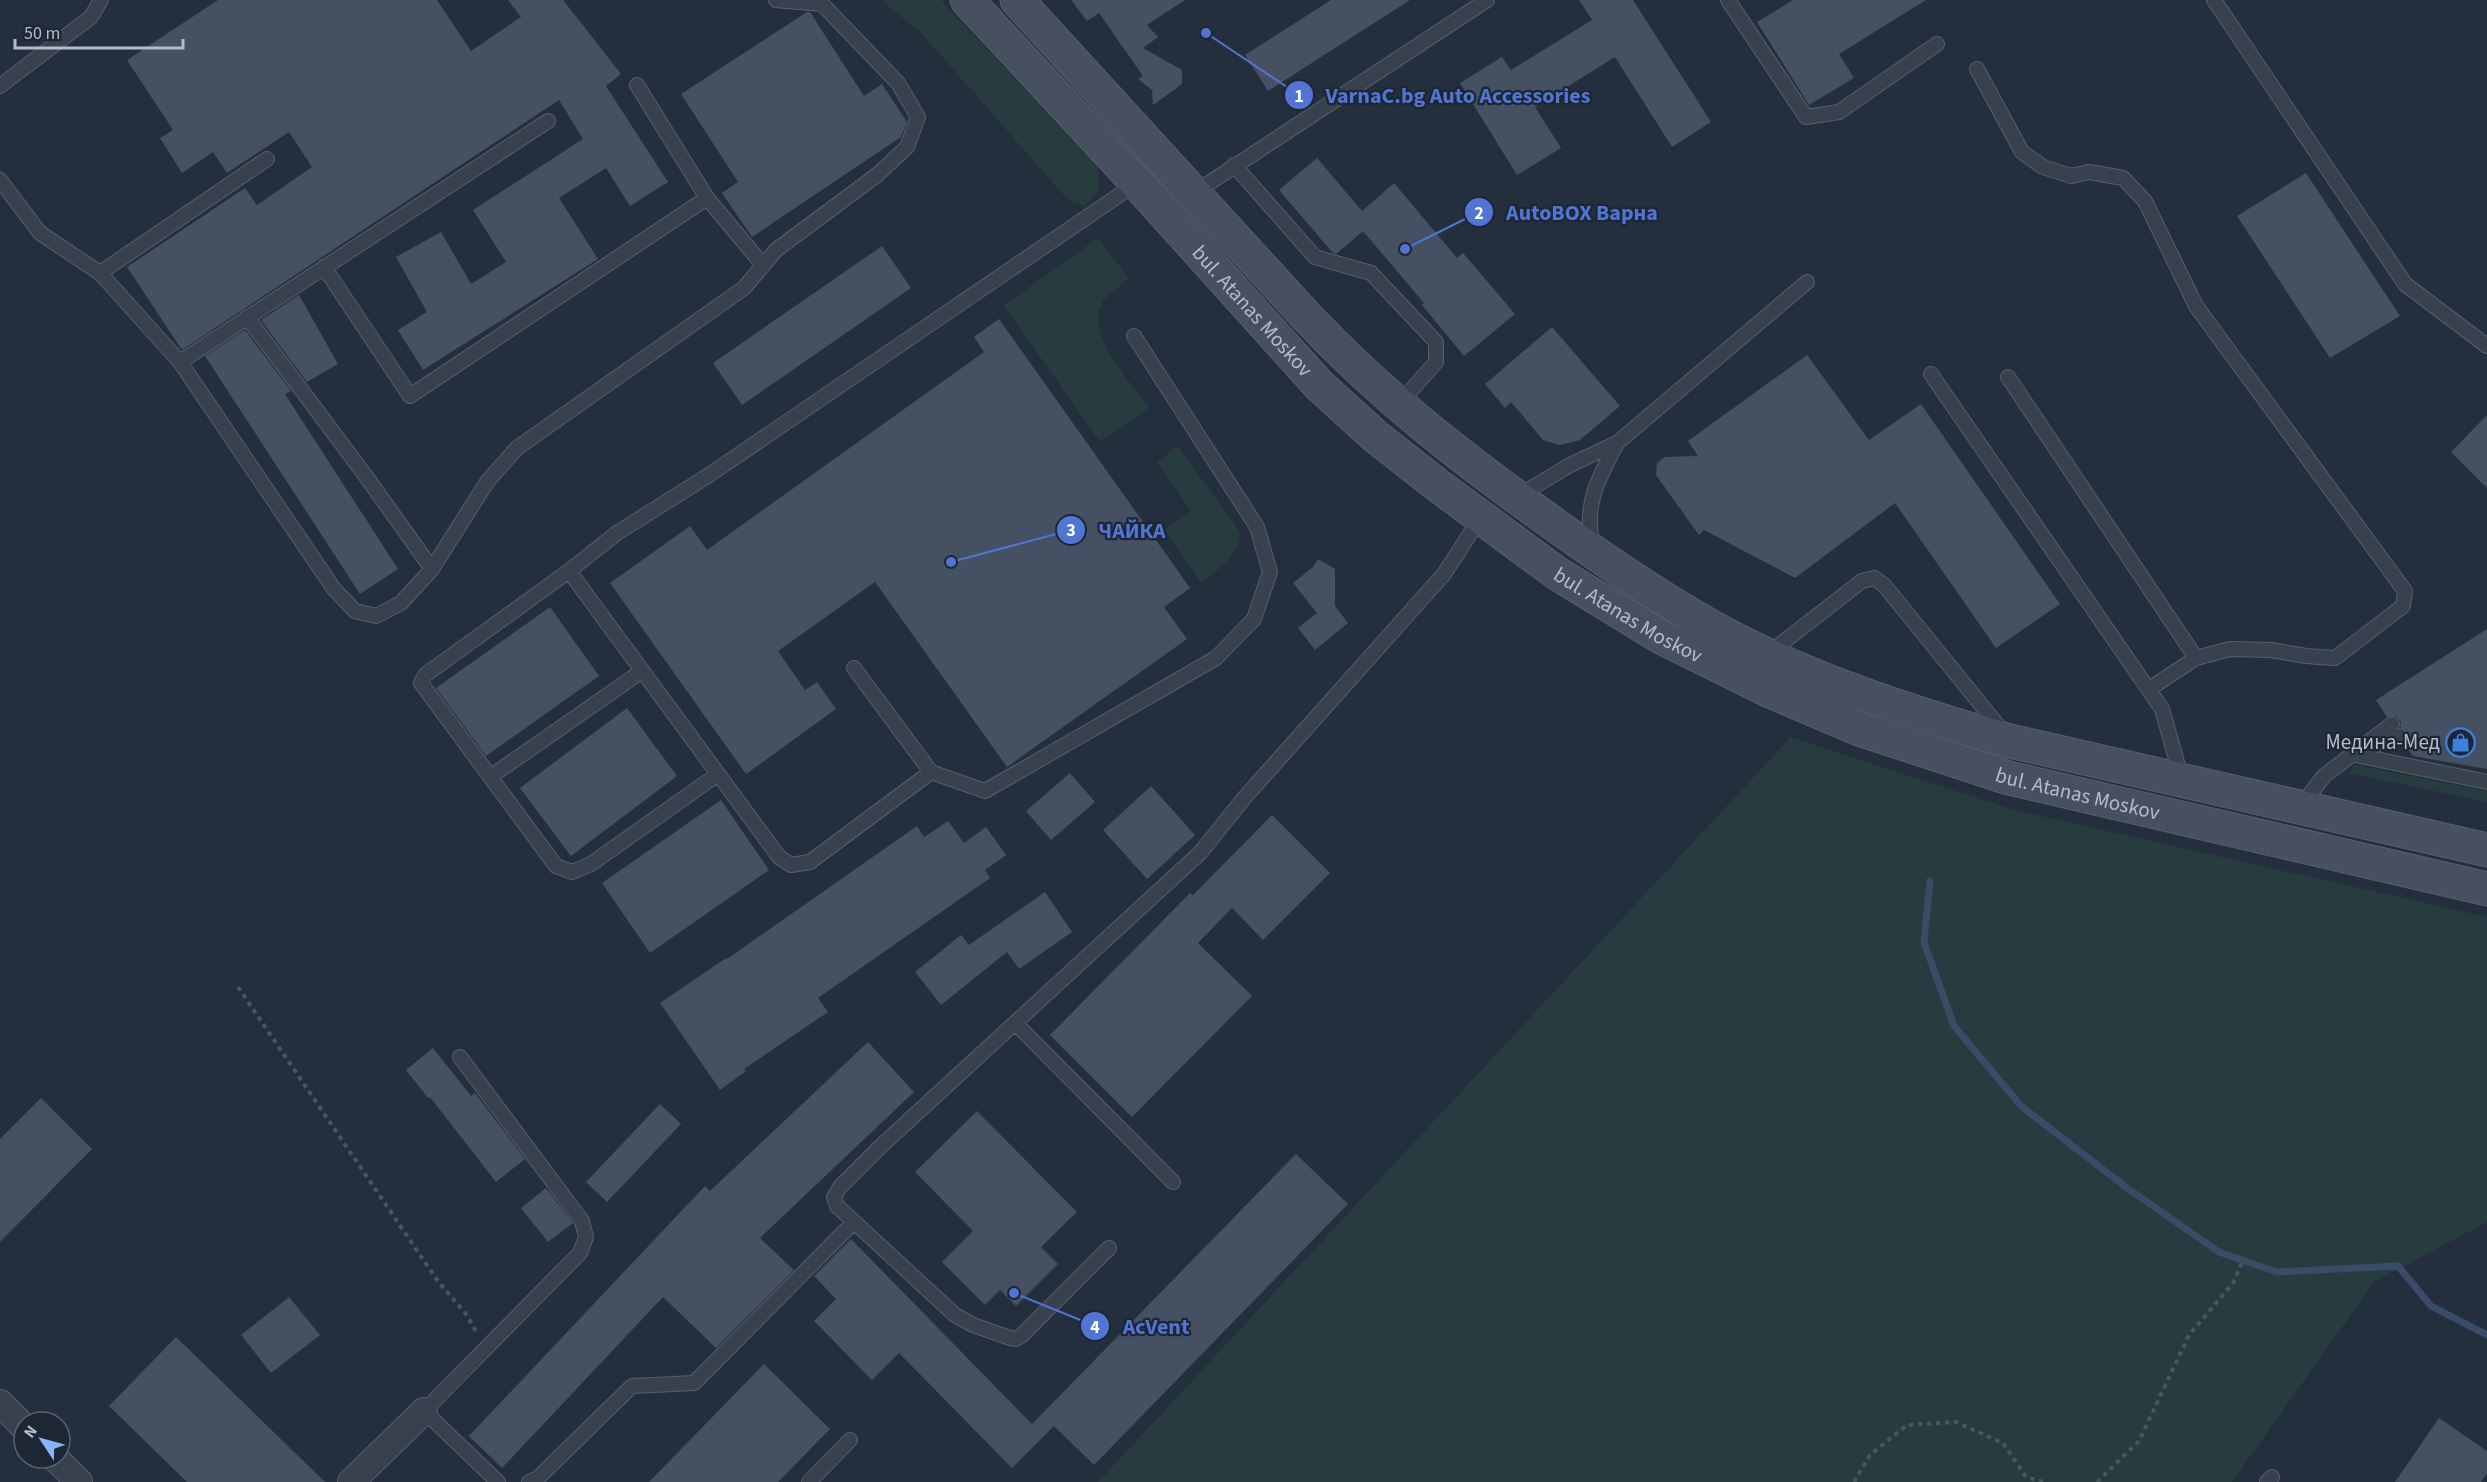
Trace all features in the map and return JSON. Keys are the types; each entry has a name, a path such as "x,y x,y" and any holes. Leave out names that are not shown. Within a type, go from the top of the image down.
{"main road":[{"name":"bul. Atanas Moskov","path":"967,0 1137,183 1319,385 1375,436 1558,574 1661,637 1770,691 1859,729 2008,778 2487,889"},
{"name":"bul. Atanas Moskov","path":"1017,0 1344,358 1458,455 1516,497 1594,553 1730,637 1887,703 2010,741 2487,849"},
{"path":"1137,183 1160,198 1170,196 1174,187 1170,169"}],"street":[{"path":"0,1403 12,1415"},
{"path":"351,1482 424,1411"},
{"path":"67,1470 79,1482"}],"lane":[{"path":"0,86 91,16 101,0"},
{"path":"0,180 40,233 100,273 180,362 334,589 355,611 376,616 401,603 432,569 487,482 517,448 744,288 776,250 877,175 907,147 918,117 898,83 822,4 776,0"},
{"path":"1192,194 1487,0"},
{"path":"1728,0 1806,117 1839,112 1937,44"},
{"path":"2214,0 2405,284 2487,346"},
{"path":"1977,69 2022,152 2043,167 2071,176 2089,172 2123,178 2145,201 2196,306 2405,591 2403,606 2335,657 2306,657 2271,650 2230,649 2196,658 2149,689"},
{"path":"637,85 707,198 763,265"},
{"path":"180,362 548,121"},
{"path":"100,273 267,159"},
{"path":"1234,165 1316,257 1371,273 1436,342 1436,362 1398,406"},
{"path":"718,774 591,864 572,872 556,866 421,683 425,675 569,571 617,533 709,475 1137,183"},
{"path":"324,267 410,396 707,198"},
{"path":"1516,497 1570,465 1617,443 1808,282"},
{"path":"247,318 365,475 432,569"},
{"path":"854,668 931,772 985,791 1216,658 1254,619 1270,572 1257,527 1134,336"},
{"path":"1931,374 2162,709 2182,781"},
{"path":"2008,377 2196,658"},
{"path":"1594,553 1588,525 1591,502 1599,477 1617,443"},
{"path":"1109,1248 1016,1339 973,1325 955,1315 837,1206 834,1197 840,1187 881,1146 1200,853 1245,797 1444,574 1481,517"},
{"path":"569,571 779,857 791,865 810,862 931,772"},
{"path":"1768,654 1862,581 1874,578 1891,593 2010,741"},
{"path":"490,777 642,671"},
{"path":"2300,807 2324,776 2351,754 2396,730"},
{"path":"2351,754 2487,782"},
{"path":"1015,1023 1173,1182"},
{"path":"460,1057 582,1221 586,1237 580,1253 424,1411 498,1482"},
{"path":"529,1482 538,1478 632,1386 694,1383 854,1222"},
{"path":"809,1482 850,1440"}],"path":[{"path":"238,987 437,1280 466,1314 486,1348"},
{"path":"2097,1482 2139,1441 2189,1335 2233,1283 2243,1260"},
{"path":"1854,1482 1870,1455 1907,1425 1956,1422 2003,1443 2026,1477 2043,1482"}],"green space":[{"path":"881,0 941,0 1097,166 1098,188 1085,206 1069,201 922,34"},
{"path":"1098,238 1129,279 1103,301 1098,317 1100,330 1105,344 1122,373 1149,408 1100,442 1004,305"},
{"path":"1178,446 1240,532 1236,549 1227,562 1201,582 1164,530 1191,511 1157,462"},
{"path":"1791,737 2010,809 2487,917 2487,1222 2374,1282 2232,1482 1098,1482"},
{"path":"2355,765 2487,791 2487,802 2349,773"}],"building":[{"path":"218,0 437,0 471,51 521,17 508,0 563,0 621,74 606,86 668,182 630,206 606,168 559,198 598,259 423,370 398,330 427,312 396,257 441,232 471,284 506,262 473,210 583,139 559,100 182,350 127,267 245,188 257,205 312,167 289,132 227,173 213,152 182,173 160,138 173,130 127,60"},
{"path":"1071,0 1185,0 1147,25 1158,37 1143,48 1182,70 1182,84 1153,105 1152,90 1138,79 1143,76 1099,13 1087,21"},
{"path":"1331,0 1410,0 1268,91 1245,55"},
{"path":"1579,0 1633,0 1711,122 1672,147 1615,57 1535,107 1561,148 1517,175 1460,83 1502,57 1511,70 1592,20"},
{"path":"1793,0 1926,0 1839,54 1854,78 1809,105 1757,22"},
{"path":"810,12 864,96 882,84 907,122 901,137 752,237 722,193 738,182 681,94"},
{"path":"1317,158 1362,211 1394,183 1457,258 1463,253 1515,314 1464,356 1422,305 1424,303 1363,231 1336,254 1332,252 1279,190"},
{"path":"2306,173 2400,316 2330,358 2237,216"},
{"path":"882,246 911,288 742,405 713,363"},
{"path":"299,295 338,364 307,382 261,320"},
{"path":"999,319 1190,588 1164,607 1187,639 1007,767 875,582 778,651 805,690 817,682 836,709 746,774 610,583 690,526 707,550 984,352 974,337"},
{"path":"1552,327 1620,406 1580,440 1560,445 1543,440 1511,402 1505,408 1485,384"},
{"path":"245,330 291,391 285,394 398,569 360,594 205,356"},
{"path":"1807,355 1869,440 1921,404 2060,604 1996,648 1895,503 1795,578 1704,530 1699,535 1656,475 1657,463 1665,457 1698,456 1688,441"},
{"path":"2487,415 2487,488 2451,452"},
{"path":"1318,559 1335,569 1335,606 1348,623 1315,650 1298,628 1317,613 1293,583 1313,567"},
{"path":"550,607 599,676 486,756 436,688"},
{"path":"2487,629 2487,769 2413,756 2404,744 2409,738 2408,732 2400,727 2401,722 2396,716 2387,717 2376,700"},
{"path":"627,708 677,776 571,856 520,788"},
{"path":"1070,773 1095,802 1051,840 1026,811"},
{"path":"1151,786 1195,835 1147,879 1103,830"},
{"path":"721,800 769,870 650,953 602,883"},
{"path":"1272,815 1330,873 1263,940 1232,908 1198,943 1252,996 1132,1117 1050,1035 1190,893 1193,895"},
{"path":"948,821 964,843 986,827 1006,855 985,870 990,878 818,998 828,1012 744,1069 746,1071 720,1090 660,1003 917,826 924,837"},
{"path":"1045,892 1072,932 1019,969 1007,952 941,1005 915,972 961,935 969,945"},
{"path":"868,1042 914,1092 760,1238 794,1270 716,1348 663,1297 502,1468 469,1436 705,1186 710,1191"},
{"path":"433,1048 471,1096 475,1093 525,1159 496,1182 406,1070"},
{"path":"41,1098 92,1149 0,1242 0,1139"},
{"path":"660,1104 681,1124 607,1202 586,1182"},
{"path":"977,1111 1077,1212 1041,1247 1058,1264 1016,1306 1000,1290 985,1305 942,1262 973,1231 915,1172"},
{"path":"1296,1154 1348,1204 1094,1465 1054,1426 1012,1468 899,1353 872,1380 814,1321 836,1299 814,1276 851,1239 1032,1424"},
{"path":"546,1188 573,1223 548,1242 521,1208"},
{"path":"289,1297 320,1335 271,1373 241,1335"},
{"path":"176,1337 325,1482 187,1482 109,1406"},
{"path":"764,1364 830,1429 778,1482 649,1482"},
{"path":"2439,1418 2487,1451 2487,1473 2481,1482 2395,1482"}],"waterway":[{"path":"1930,881 1924,942 1954,1026 2021,1106 2127,1188 2219,1252 2277,1272 2398,1266 2431,1306 2487,1335"}],"place":[{"name":"VarnaC.bg Auto Accessories","path":"1206,33"},
{"name":"AutoBOX Варна","path":"1405,249"},
{"name":"ЧАЙКА","path":"951,562"},
{"name":"Медина-Мед","path":"2461,742"},
{"name":"AcVent","path":"1014,1293"}]}
